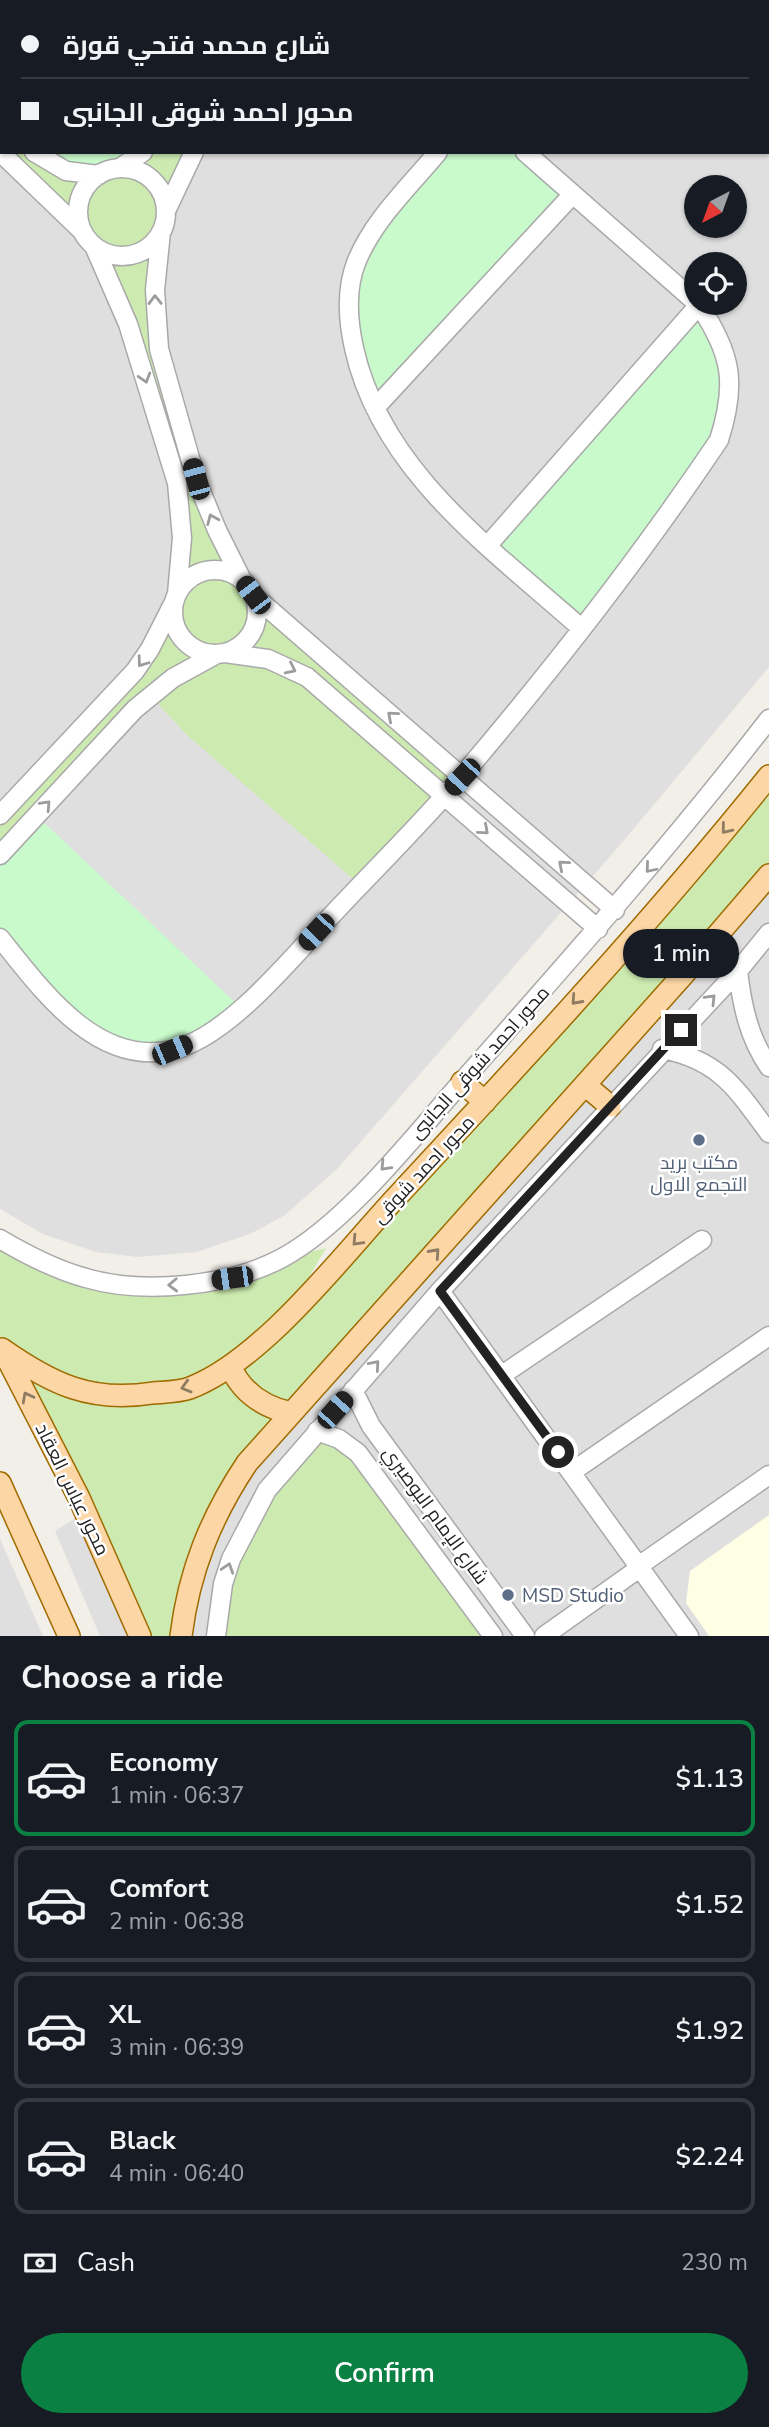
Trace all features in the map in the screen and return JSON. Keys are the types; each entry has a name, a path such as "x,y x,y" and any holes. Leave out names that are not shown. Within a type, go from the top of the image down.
{"main road":[{"name":"محور احمد شوقى","path":"1,1347 43,1377 91,1394 116,1396 189,1388 230,1366 284,1319 485,1102 686,877 769,776"},
{"path":"181,1636 186,1597 200,1547 225,1497 247,1463 769,875"},
{"path":"462,1082 485,1102"},
{"path":"585,1085 610,1106"},
{"name":"محور عباس العقاد","path":"1,1347 79,1497 140,1636"},
{"path":"230,1366 240,1385 256,1399 291,1413"},
{"path":"0,1483 69,1636"}],"street":[{"path":"2,154 66,213 89,239 118,256 143,250 161,232"},
{"path":"37,154 65,171 99,174 120,168 140,154"},
{"path":"193,154 166,211 161,232 155,280 159,349 196,479 242,580 253,595 615,910"},
{"path":"436,154 373,230 355,265 348,303 351,337 358,369 375,408 405,459 443,505 581,628"},
{"path":"527,154 684,292"},
{"path":"120,168 134,170 157,185 166,211"},
{"path":"99,174 84,190 79,201 80,223 128,324 177,483 182,538 173,617 177,632 187,644 200,652 268,659 307,677 598,929"},
{"path":"375,408 573,194"},
{"path":"488,545 690,315"},
{"path":"0,938 75,1021 103,1042 137,1052 172,1050 204,1037 257,995 462,777 581,628 719,440 730,405 730,369 719,335 706,315"},
{"path":"0,815 135,671 150,649 186,581 199,573 213,570 229,572 242,580"},
{"path":"0,855 135,709 173,678 249,637 256,617 253,595"},
{"name":"محور احمد شوقى الجانبى","path":"0,1239 54,1267 115,1284 178,1285 232,1278 282,1259 326,1228 462,1082 615,910 769,719"},
{"path":"216,1635 223,1584 247,1524 267,1490 440,1291 662,1049 738,971 769,933"},
{"path":"738,971 741,1002 750,1031 769,1067"},
{"path":"662,1049 689,1055 714,1067 734,1086 769,1133"},
{"path":"502,1375 702,1240"},
{"path":"440,1291 573,1471 689,1636"},
{"path":"573,1471 769,1336"},
{"name":"شارع الإمام البوصيري","path":"353,1390 371,1426 525,1636"},
{"name":"شارع الإمام البوصيري","path":"317,1431 339,1439 358,1453 493,1636"},
{"path":"544,1636 769,1475"}],"shaded area":[{"path":"0,154 769,154 769,667 620,845 337,1169 285,1215 252,1233 197,1252 138,1257 96,1252 43,1234 0,1209"},
{"path":"769,816 769,1636 100,1636 55,1531 194,1445"},
{"path":"769,1515 769,1636 709,1636 686,1603 690,1571"},
{"path":"0,1539 43,1636 0,1636"}],"green space":[{"path":"2,154 40,154 99,175 120,168 140,154 193,154 166,211 155,290 196,479 242,580 253,595 462,777 360,885 187,735 150,695 0,855 0,815 117,691 177,594 177,483 88,240"},
{"path":"40,154 140,154 120,168 99,175"},
{"path":"437,154 527,154 573,194 375,408 358,369 355,265"},
{"path":"690,315 704,315 730,369 719,440 581,628 488,545"},
{"path":"769,774 769,874 224,1497 181,1636 140,1636 0,1346 0,1239 54,1267 178,1285 326,1248 285,1318"},
{"path":"36,815 241,1008 172,1050 103,1042 0,938 0,855"},
{"path":"317,1431 339,1439 493,1636 216,1636 231,1559"}],"place":[{"name":"مكتب بريد التجمع الاول","path":"699,1140"},
{"name":"MSD Studio","path":"508,1595"}],"route":[{"path":"558,1452 440,1291 681,1030"}]}
